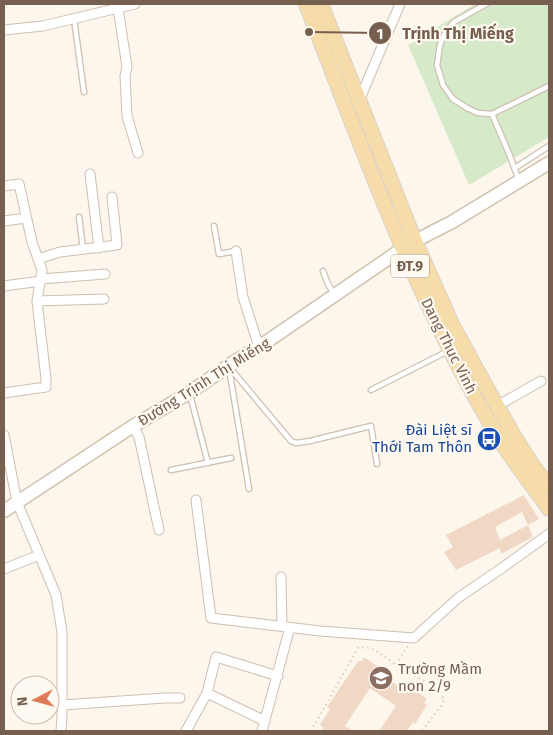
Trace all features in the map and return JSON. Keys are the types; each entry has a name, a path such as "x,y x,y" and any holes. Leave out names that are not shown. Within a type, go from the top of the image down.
{"main road":[{"name":"Dang Thuc Vinh","path":"306,4 402,250 449,350 502,443 549,510"},
{"name":"Dang Thuc Vinh","path":"321,4 415,241 452,324 497,406 534,467 549,486"},
{"path":"402,250 549,164"},
{"name":"Đường Trịnh Thị Miếng","path":"4,511 133,426 259,348 402,250"}],"street":[{"path":"4,30 43,26 135,4"},
{"path":"359,101 400,4"},
{"path":"118,8 127,67 125,76 127,116 138,153"},
{"path":"90,174 99,248"},
{"path":"4,186 19,184 32,242 42,270 37,301 46,380 46,387 4,393"},
{"path":"38,259 60,252 117,245 112,197"},
{"path":"4,221 26,218"},
{"path":"236,251 243,297 259,348"},
{"path":"4,286 41,280 105,274"},
{"path":"37,301 104,299"},
{"path":"497,406 542,381"},
{"path":"133,426 139,437 159,530"},
{"path":"4,435 17,502 56,594 62,632 61,731"},
{"path":"196,500 211,618 320,631 414,638 458,598 549,534"},
{"path":"4,569 39,556"},
{"path":"262,731 278,676 286,627 281,577"},
{"path":"186,731 207,692 216,656 278,676"},
{"path":"207,692 265,721"},
{"path":"62,705 180,698"}],"lane":[{"path":"486,4 454,22 445,33 440,45 437,65 443,84 453,99 466,108 478,113 492,114 549,86"},
{"path":"74,19 84,92"},
{"path":"492,114 520,182"},
{"path":"515,168 549,146"},
{"path":"79,217 83,249"},
{"path":"214,226 219,254 236,251"},
{"path":"324,271 328,284 335,296"},
{"path":"371,390 449,350"},
{"path":"229,367 290,441 296,443 310,441 371,426 378,464"},
{"path":"229,367 249,489"},
{"path":"189,393 208,463"},
{"path":"171,470 231,458"}],"path":[{"path":"396,664 414,638"},
{"path":"311,731 358,648 363,647 370,648 426,682 443,697 443,703 422,731"}],"green space":[{"path":"475,4 549,4 549,137 469,185 408,45"}],"building":[{"path":"524,495 539,519 528,525 533,537 501,554 500,548 456,570 444,552 453,547 446,535","holes":["522,512 528,525 500,540 495,527"]},
{"path":"364,657 390,675 388,679 406,691 409,686 427,699 424,703 427,705 415,724 413,722 407,731 379,731 396,706 370,688 345,726 353,731 321,731 324,728 320,725 330,709 327,707 358,661 362,661"}],"place":[{"name":"Trịnh Thị Miếng","path":"309,32"},
{"name":"Đài Liệt sĩ Thới Tam Thôn","path":"489,439"},
{"name":"Trường Mầm non 2/9","path":"381,678"}]}
